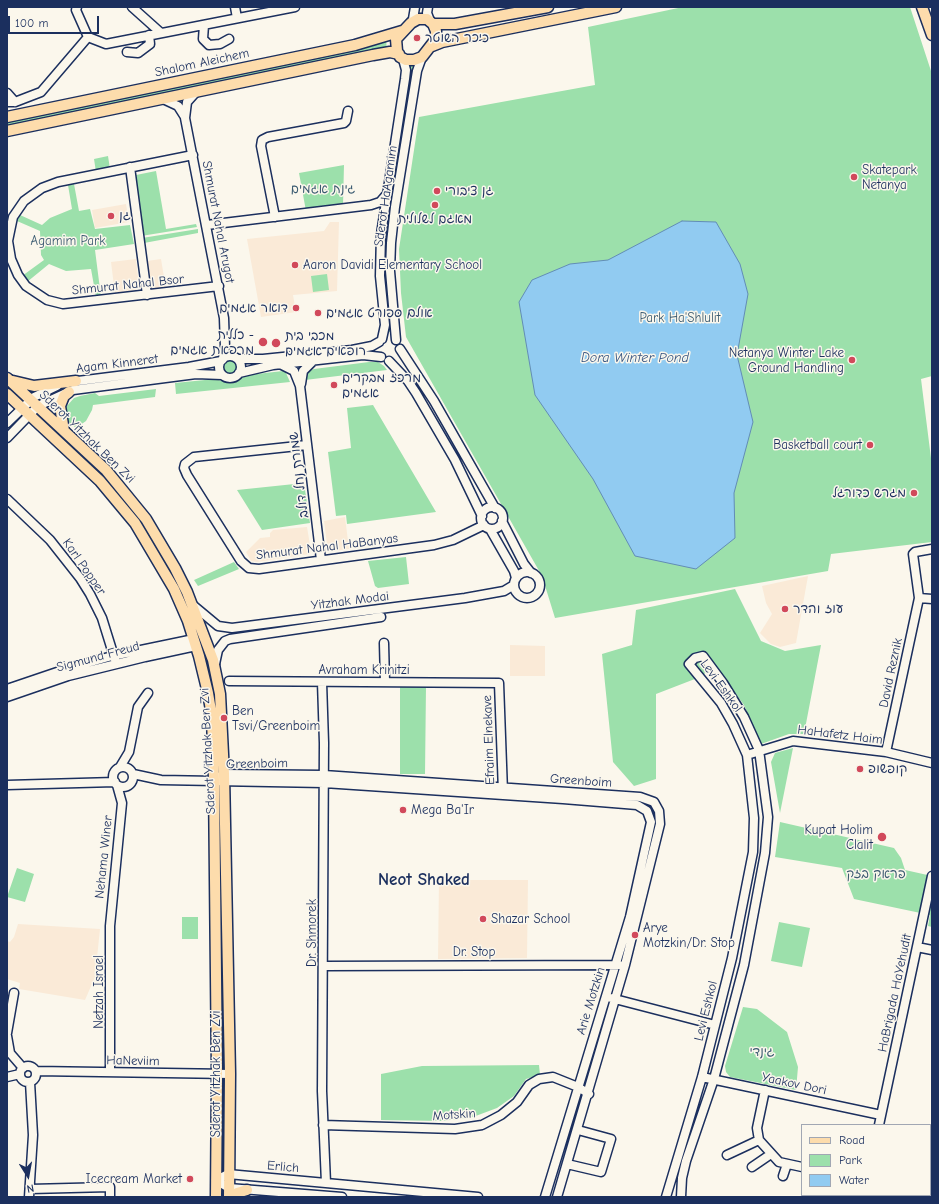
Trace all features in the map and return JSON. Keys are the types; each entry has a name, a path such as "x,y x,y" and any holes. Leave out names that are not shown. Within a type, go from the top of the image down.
{"main road":[{"path":"432,23 436,35 432,46 422,57 414,60 401,57 395,43 402,31 411,22 418,19 432,23 455,24 548,7"},
{"path":"432,46 450,40 616,7"},
{"path":"922,7 932,35"},
{"name":"Shalom Aleichem","path":"7,117 355,45 402,31"},
{"name":"Shalom Aleichem","path":"7,131 383,53 401,57"},
{"path":"7,378 18,383 34,386 76,381"},
{"name":"Sderot Yitzhak Ben Zvi","path":"7,378 115,480 146,519 175,568 194,606 215,669 222,713 216,1197"},
{"path":"64,431 60,406 64,396 69,392"},
{"name":"Sderot Yitzhak Ben Zvi","path":"7,394 100,481 135,523 174,589 195,643 211,704 221,778 230,1074 229,1192"},
{"path":"235,1197 247,1190"}],"street":[{"path":"77,7 76,10 88,38 106,44 295,7"},
{"path":"132,7 161,33"},
{"path":"235,7 237,18"},
{"path":"411,22 415,7"},
{"path":"428,7 427,13 432,23"},
{"path":"204,25 203,39 209,45 220,44 229,39"},
{"path":"126,52 138,53 150,44 149,35"},
{"path":"7,93 11,102 41,92 88,38"},
{"name":"Sderot HaAgamim","path":"380,341 385,325 380,271 382,222 405,80 406,70 401,57"},
{"name":"Sderot HaAgamim","path":"396,340 390,271 391,243 416,77 422,57"},
{"name":"Shmurat Nahal Arugot","path":"185,118 187,102 196,92"},
{"name":"Shmurat Nahal Arugot","path":"162,99 178,106 185,118 219,286 226,330 230,344 237,358"},
{"path":"275,217 261,146 262,140 268,137 344,123 348,112"},
{"name":"Shmurat Nahal Bsor","path":"193,155 58,182 35,192 24,201 13,217 9,232 9,249 14,267 20,280 32,291 51,301 71,304 219,286"},
{"path":"130,167 147,295"},
{"path":"207,225 376,204 386,195"},
{"path":"362,206 375,210 382,222"},
{"name":"Shmurat Nahal Arugot","path":"222,360 226,330"},
{"path":"515,582 525,572 531,573 537,576 540,582 540,589 536,596 528,599 520,597 514,590 515,582 504,552 487,527 455,460 408,381 389,361 381,358 363,356 280,364 254,368 239,373 232,378 222,375 220,369 222,360 230,356 253,360 352,350 372,346 389,337 396,340 400,349 434,402 495,508 502,515 502,521 524,564 531,573"},
{"path":"380,341 377,350 381,358"},
{"path":"389,361 397,357 400,349"},
{"path":"237,358 241,365 239,373"},
{"name":"Agam Kinneret","path":"7,438 30,415 34,403 49,388 76,381 189,367 222,360"},
{"name":"שמורת נחל דולב","path":"300,386 303,371 313,361"},
{"name":"שמורת נחל דולב","path":"280,364 294,371 300,386 321,560"},
{"name":"Agam Kinneret","path":"7,422 22,407 69,392 100,385 196,374 222,375"},
{"name":"Shmurat Nahal HaBanyas","path":"307,445 194,457 187,462 184,468 241,561 248,568 258,569 438,544 487,527"},
{"name":"Karl Popper","path":"7,499 50,540 80,578 102,618 115,660"},
{"path":"482,516 487,509 495,508"},
{"path":"487,527 498,527 502,521"},
{"path":"932,549 915,552 913,554 919,598 932,599"},
{"name":"Yitzhak Modai","path":"194,606 212,623 218,626 253,626 479,596 504,591 515,582"},
{"name":"David Reznik","path":"886,752 919,598"},
{"path":"301,629 308,618"},
{"name":"Yitzhak Modai","path":"215,669 218,650 225,641 236,637 381,618"},
{"name":"Sigmund Freud","path":"7,689 66,669 195,643"},
{"path":"384,643 385,682"},
{"name":"Levi Eshkol","path":"666,1197 702,1077 732,958 753,852 754,818 746,755 733,724 721,703 689,664 695,658 703,656 723,683 744,717 759,750 768,817 765,853 744,965 714,1079 686,1161 682,1178 681,1197"},
{"name":"Sigmund Freud","path":"7,698 115,660"},
{"name":"Avraham Krinitzi","path":"229,681 498,683"},
{"name":"Dr. Shmorek","path":"322,682 324,779 323,1125 326,1183"},
{"name":"Efraim Elnekave","path":"498,683 503,792"},
{"path":"116,780 120,767 128,752 138,707 148,693"},
{"name":"HaHafetz Haim","path":"746,755 793,741 886,752 932,763"},
{"path":"128,752 132,772 130,784"},
{"path":"120,767 127,767 132,772 161,780"},
{"name":"Greenboim","path":"161,780 221,778 324,779 503,792 637,805 647,811"},
{"path":"7,785 116,780"},
{"path":"116,780 122,787 130,784 161,780"},
{"name":"Nehama Winer","path":"116,780 122,803"},
{"name":"Nehama Winer","path":"111,912 122,803 130,784"},
{"name":"Greenboim","path":"503,792 640,797 654,802 660,811"},
{"name":"Arie Motzkin","path":"545,1197 630,917 651,822 647,811"},
{"name":"Arie Motzkin","path":"557,1197 589,1094 625,965 660,824 660,811"},
{"name":"HaBrigada HaYehudit","path":"880,1124 932,876"},
{"name":"Netzah Israel","path":"110,1072 111,912"},
{"path":"917,947 932,950"},
{"name":"Dr. Stop","path":"324,966 625,965"},
{"path":"7,1033 14,993"},
{"path":"605,997 715,1025"},
{"path":"7,1036 10,1053 21,1071 23,1081 30,1082 36,1078 36,1071 31,1066 21,1071 7,1077"},
{"name":"HaNeviim","path":"36,1071 230,1074"},
{"name":"Motskin","path":"323,1125 455,1129 482,1125 501,1115 517,1102 529,1085 539,1079 553,1077 578,1087 589,1094"},
{"name":"Yaakov Dori","path":"702,1077 881,1115"},
{"path":"30,1082 33,1135 29,1193 110,1188 110,1197"},
{"path":"765,1090 757,1107 764,1117 753,1129 759,1140 779,1162 801,1168"},
{"path":"568,1164 601,1172 611,1139 578,1130"},
{"path":"727,1155 759,1140"},
{"path":"752,1167 771,1154"},
{"path":"783,1176 787,1164"},
{"path":"216,1180 228,1174"},
{"name":"Erlich","path":"228,1174 478,1197"},
{"name":"Erlich","path":"216,1180 229,1192 247,1190 342,1197"},
{"path":"545,1197 551,1197"}],"shaded area":[{"name":"גן","path":"126,204 129,222 95,228 92,210"},
{"name":"Aaron Davidi Elementary School","path":"330,222 339,222 337,291 293,295 296,312 261,317 247,239 324,231"},
{"path":"136,259 139,287 134,292 115,294 111,262"},
{"path":"161,259 166,289 153,292 147,261"},
{"path":"345,517 349,549 334,551 330,550 327,544 324,521"},
{"path":"307,527 311,551 309,554 257,562 251,561 246,552 260,538 270,537 270,533 273,530"},
{"name":"עוז והדר","path":"808,576 796,643 780,647 771,644 760,633 772,614 766,603 762,586"},
{"path":"510,645 545,646 545,676 510,676"},
{"name":"Shazar School","path":"439,880 528,880 527,958 438,959"},
{"path":"18,924 100,929 95,977 85,1000 19,989 20,983 7,979 7,941 10,942 14,937"}],"green space":[{"name":"Park Ha'Shlulit","path":"683,7 910,7 932,74 932,376 921,379 932,466 932,542 831,554 828,571 555,618 542,576 406,337 401,293 399,249 419,117 595,85 588,27"},
{"path":"386,40 387,50 7,127 7,120"},
{"path":"410,64 416,64 396,180 391,332 387,332 383,273 383,237"},
{"path":"108,156 110,169 96,172 94,159"},
{"name":"גינת אגמים","path":"344,165 343,205 306,211 299,173"},
{"path":"156,171 166,229 196,224 197,227 141,236 132,181 136,175"},
{"name":"Agamim Park","path":"74,184 79,211 90,209 95,229 130,225 134,244 95,250 101,297 96,297 91,269 66,271 49,264 27,282 22,276 44,260 41,255 40,231 17,221 20,215 42,225 50,218 72,209 68,185"},
{"path":"198,229 198,233 144,243 142,238"},
{"path":"327,274 329,290 313,292 311,276"},
{"path":"230,357 236,360 239,366 236,372 230,375 224,372 221,366 224,360"},
{"path":"378,362 387,370 305,380 307,372 314,369"},
{"path":"283,371 286,373 290,382 176,394 175,383 215,379 230,382 248,375"},
{"path":"156,389 155,397 93,405 86,421 76,428 68,421 66,407 74,398 95,393 99,396"},
{"path":"373,405 436,512 347,524 346,515 336,516 328,452 351,448 347,408"},
{"path":"304,483 310,523 262,530 237,490"},
{"path":"406,557 409,584 378,588 375,586 368,561"},
{"path":"234,562 239,569 198,586 194,580"},
{"path":"735,589 761,641 785,651 821,645 804,734 789,734 761,744 744,705 715,666 700,677 656,694 656,779 634,786 613,762 602,654 632,645 636,610"},
{"path":"400,685 426,686 425,774 400,774"},
{"path":"793,748 780,813 771,762 775,753"},
{"name":"פראק בזק","path":"780,822 894,848 901,858 905,870 932,876 932,927 928,926 930,915 854,899 842,868 775,857"},
{"path":"17,868 34,874 25,902 7,897"},
{"path":"182,917 198,917 198,939 182,939"},
{"path":"779,922 810,928 802,967 771,961"},
{"name":"גינדי","path":"743,1007 757,1009 787,1032 798,1067 796,1090 730,1077 726,1072 725,1066"},
{"path":"539,1065 540,1075 526,1079 514,1096 497,1108 473,1117 442,1121 381,1120 381,1074 422,1066"}],"water":[{"name":"Dora Winter Pond","path":"682,221 716,222 740,264 748,294 737,355 753,422 734,493 735,538 696,569 635,556 593,479 535,395 519,302 532,280 570,264 608,260"}],"place":[{"name":"כיכר השוטר","path":"417,38"},
{"name":"Skatepark Netanya","path":"854,177"},
{"name":"גן ציבורי","path":"437,191"},
{"name":"מאגם לשלולית","path":"435,205"},
{"name":"גן","path":"111,216"},
{"name":"Aaron Davidi Elementary School","path":"295,265"},
{"name":"דואר אגמים","path":"296,308"},
{"name":"אולם ספורט אגמים","path":"318,313"},
{"name":"כללית - מרפאת אגמים","path":"263,342"},
{"name":"מכבי בית רופאים אגמים","path":"276,343"},
{"name":"Netanya Winter Lake Ground Handling","path":"852,360"},
{"name":"מרכז מבקרים אגמים","path":"334,385"},
{"name":"Basketball court","path":"870,445"},
{"name":"מגרש כדורגל","path":"914,493"},
{"name":"עוז והדר","path":"785,609"},
{"name":"Ben Tsvi/Greenboim","path":"224,718"},
{"name":"קופשופ","path":"860,769"},
{"name":"Mega Ba'Ir","path":"403,810"},
{"name":"Kupat Holim Clalit","path":"882,837"},
{"name":"Shazar School","path":"483,919"},
{"name":"Arye Motzkin/Dr. Stop","path":"635,935"},
{"name":"Icecream Market","path":"190,1179"}],"district":[{"name":"Neot Shaked","path":"424,880"}]}
